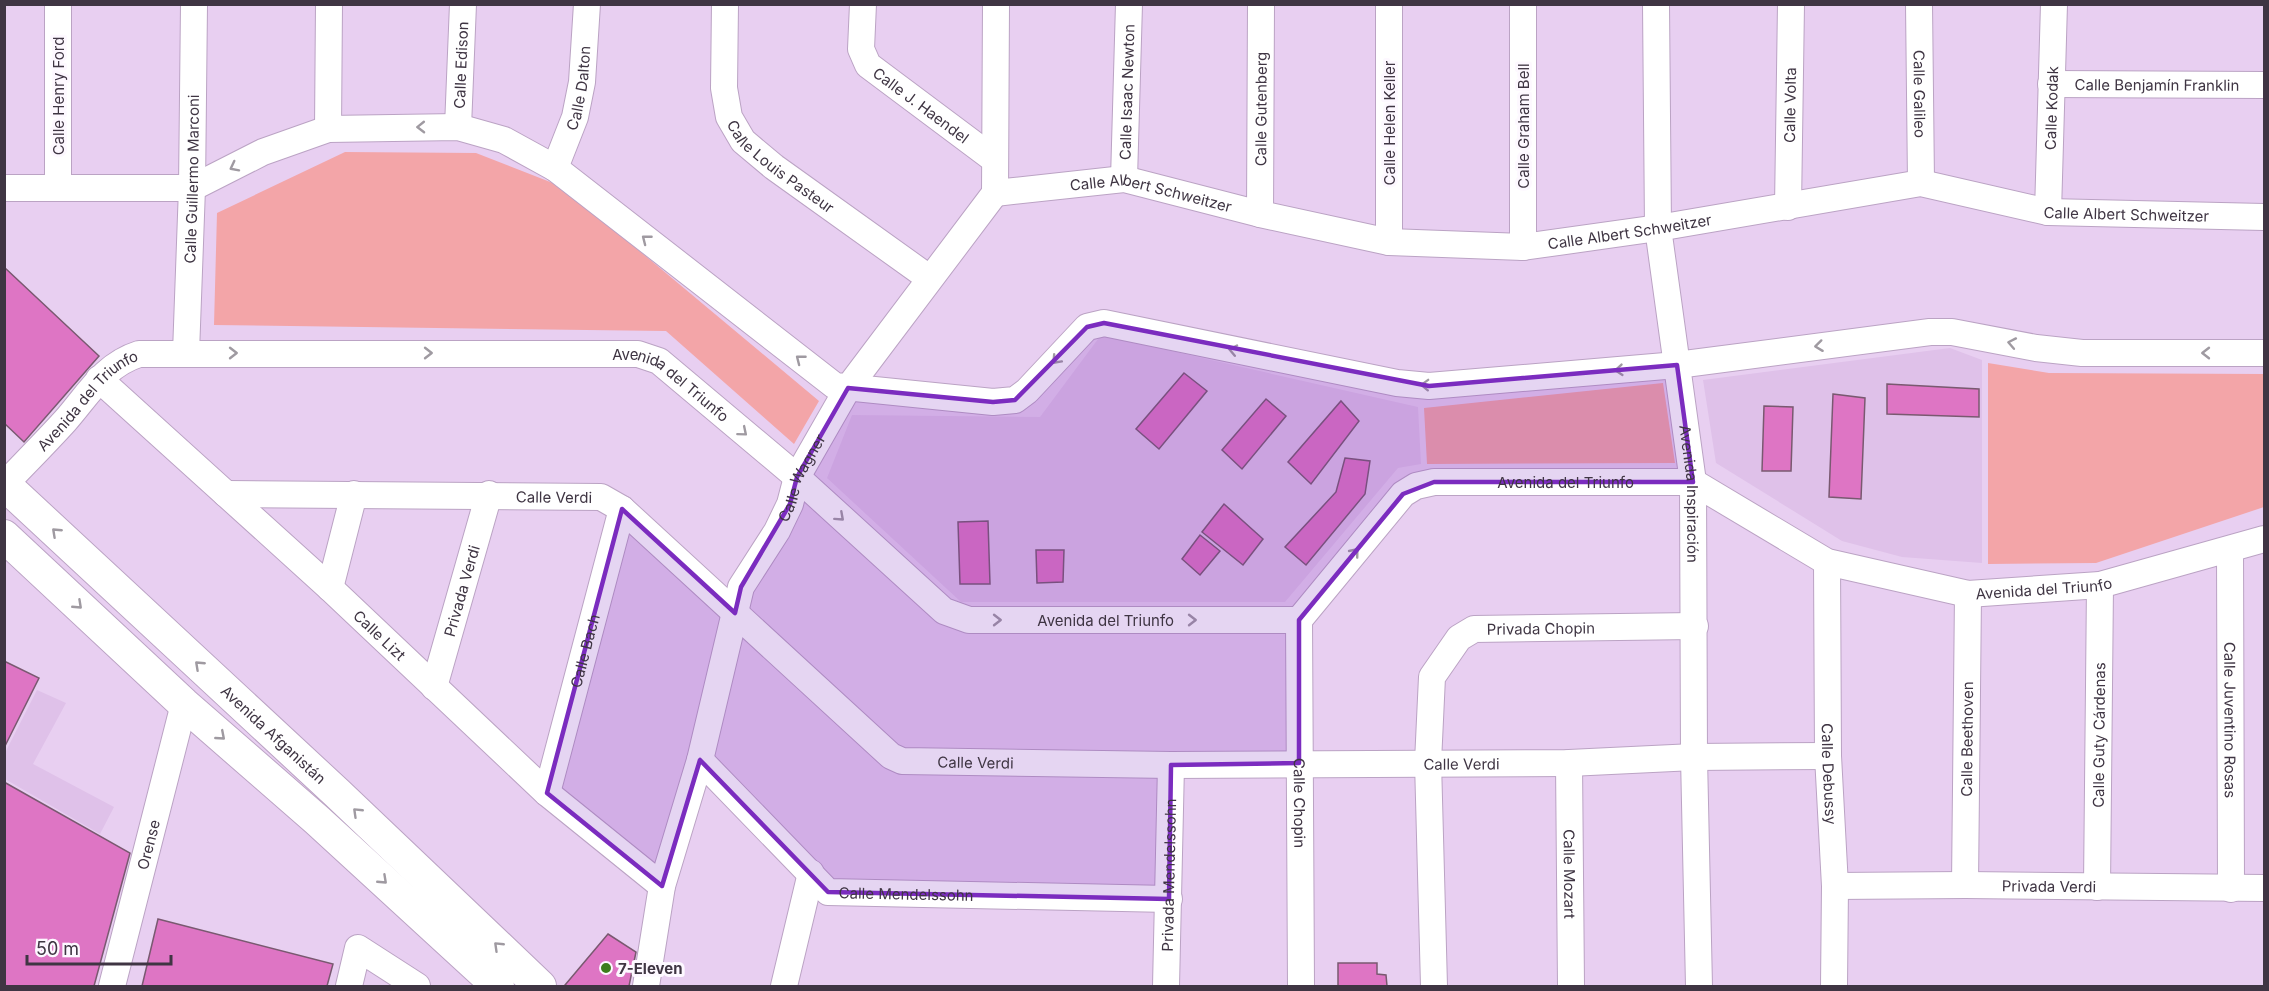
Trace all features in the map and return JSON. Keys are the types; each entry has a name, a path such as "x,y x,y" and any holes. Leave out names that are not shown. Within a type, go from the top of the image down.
{"main road":[{"name":"Avenida Afganistán","path":"5,484 337,793 540,987"},
{"path":"4,536 184,704 317,820 498,987"}],"street":[{"name":"Calle Henry Ford","path":"58,4 58,188"},
{"name":"Calle Guillermo Marconi","path":"186,353 192,188 194,4"},
{"path":"328,129 329,4"},
{"name":"Calle Edison","path":"458,126 463,4"},
{"name":"Calle Dalton","path":"555,168 575,117 582,82 587,4"},
{"name":"Calle Louis Pasteur","path":"725,4 724,88 729,117 743,141 774,167 929,278"},
{"name":"Calle J. Haendel","path":"863,4 861,49 868,65 995,160"},
{"path":"995,193 996,4"},
{"name":"Calle Isaac Newton","path":"1124,179 1129,4"},
{"name":"Calle Gutenberg","path":"1260,213 1261,4"},
{"name":"Calle Helen Keller","path":"1389,4 1389,242"},
{"name":"Calle Graham Bell","path":"1523,4 1523,247"},
{"name":"Avenida Inspiración","path":"1656,4 1658,228 1693,482 1694,757 1699,987"},
{"name":"Calle Volta","path":"1788,207 1791,4"},
{"name":"Calle Galileo","path":"1919,4 1921,183"},
{"name":"Calle Kodak","path":"2048,212 2054,4"},
{"name":"Calle Benjamín Franklin","path":"2051,84 2265,85"},
{"path":"4,188 192,188 263,152 328,129 458,126 504,140 555,168 835,386 993,402 1015,400 1028,391 1087,327 1104,323 1397,383 1429,386 1677,365 1930,332 1952,332 2036,348 2082,353 2265,353"},
{"name":"Calle Albert Schweitzer","path":"995,193 1124,179 1389,242 1523,247 1658,228 1921,183 2048,212 2265,218"},
{"name":"Calle Wagner","path":"646,987 662,886 700,760 741,586 777,531 790,504 797,477 849,388 929,278 995,193"},
{"name":"Avenida del Triunfo","path":"5,484 67,419 99,379 126,358 139,354 638,354 659,361 797,477 944,611 954,616 981,620 1299,620 1403,494 1416,486 1434,482 1693,482 1827,562 1968,594 2100,585 2265,539"},
{"name":"Calle Lizt","path":"99,379 330,588 547,793 662,886"},
{"name":"Calle Verdi","path":"226,494 489,494 601,497 622,509 891,756 902,761 1171,765 1569,763 1694,757 1828,756"},
{"path":"330,588 354,494"},
{"name":"Privada Verdi","path":"434,687 489,494"},
{"name":"Calle Bach","path":"547,793 622,509"},
{"name":"Calle Juventino Rosas","path":"2230,549 2231,889"},
{"name":"Calle Debussy","path":"1827,562 1828,756 1835,886 1834,987"},
{"name":"Calle Guty Cárdenas","path":"2097,887 2100,585"},
{"name":"Calle Beethoven","path":"1965,885 1968,594"},
{"name":"Calle Chopin","path":"1299,620 1301,987"},
{"name":"Privada Chopin","path":"1434,987 1428,762 1432,677 1458,638 1473,629 1695,626"},
{"name":"Orense","path":"112,987 184,704"},
{"name":"Calle Mendelssohn","path":"700,760 828,892 1169,899"},
{"name":"Calle Mozart","path":"1569,763 1571,987"},
{"name":"Privada Mendelssohn","path":"1166,987 1171,765"},
{"path":"784,987 811,873"},
{"name":"Privada Verdi","path":"1835,886 2265,888"},
{"path":"350,987 358,948 417,987"}],"highlighted area":[{"path":"1104,323 1429,386 1677,365 1693,482 1434,482 1403,494 1299,620 1299,763 1171,765 1169,899 828,892 700,760 662,886 547,793 622,509 735,613 741,587 790,504 797,477 848,388 993,402 1015,400 1087,327"}],"shaded area":[{"path":"345,152 476,153 563,187 819,401 794,444 666,331 214,325 217,213"},
{"path":"1101,335 1418,407 1421,464 1398,468 1285,602 961,602 827,478 852,415 1040,417"},
{"path":"1950,348 1982,360 1982,563 1902,557 1842,541 1716,463 1703,380"},
{"path":"1988,363 2049,373 2264,374 2264,507 2096,563 1988,564"},
{"path":"1663,383 1675,463 1427,464 1424,408"},
{"path":"37,690 66,703 33,764 114,807 100,834 5,779 5,753"}],"building":[{"path":"4,267 99,356 24,442 4,423"},
{"path":"1184,373 1207,391 1159,449 1136,429"},
{"path":"1887,384 1979,389 1979,417 1887,414"},
{"path":"1833,394 1865,398 1861,499 1829,497"},
{"path":"1266,399 1286,416 1242,469 1222,450"},
{"path":"1341,401 1359,421 1311,484 1288,462"},
{"path":"1764,406 1793,407 1791,471 1762,471"},
{"path":"1345,458 1370,461 1365,494 1306,565 1285,547 1336,492"},
{"path":"1224,504 1263,539 1243,565 1202,532"},
{"path":"988,521 990,584 960,584 958,522"},
{"path":"1200,535 1220,551 1200,575 1182,559"},
{"path":"1036,550 1064,550 1063,582 1037,583"},
{"path":"4,661 39,678 4,748"},
{"path":"4,782 130,853 94,986 4,986"},
{"path":"158,919 333,964 327,986 142,986"},
{"name":"7-Eleven","path":"608,934 636,952 629,986 565,985"},
{"path":"1338,963 1377,963 1377,974 1386,975 1387,986 1338,986"}],"place":[{"name":"7-Eleven","path":"606,968"}]}
